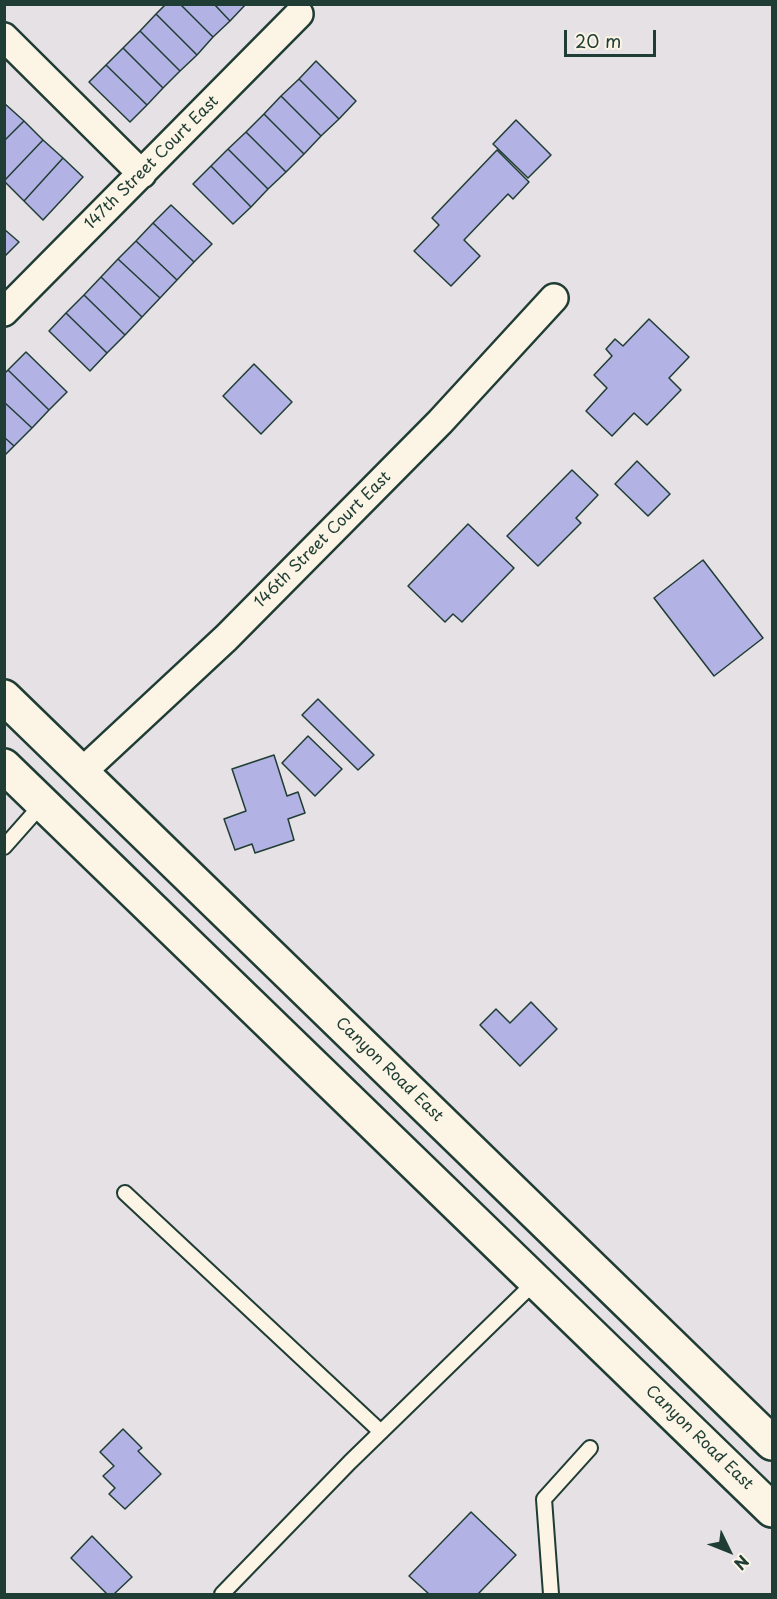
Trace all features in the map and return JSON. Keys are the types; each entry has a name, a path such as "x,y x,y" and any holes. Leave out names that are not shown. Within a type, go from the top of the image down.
{"main road":[{"name":"Canyon Road East","path":"4,697 772,1443"},
{"name":"Canyon Road East","path":"4,766 772,1510"}],"street":[{"name":"147th Street Court East","path":"4,312 299,14"},
{"path":"4,37 142,174"},
{"name":"146th Street Court East","path":"82,772 226,638 440,422 554,298"}],"lane":[{"path":"4,847 43,803"},
{"path":"125,1193 381,1432"},
{"path":"222,1594 381,1432 536,1281"},
{"path":"550,1594 544,1499 590,1448"}],"building":[{"path":"166,4 180,4 213,37 197,55 156,14"},
{"path":"180,4 214,4 230,21 213,37"},
{"path":"214,4 246,4 230,21"},
{"path":"156,14 197,55 180,71 140,31"},
{"path":"140,31 180,71 163,88 123,48"},
{"path":"123,48 163,88 147,105 106,65"},
{"path":"316,61 356,101 339,119 299,79"},
{"path":"106,65 147,105 130,122 89,82"},
{"path":"299,79 339,119 321,136 281,96"},
{"path":"281,96 321,136 304,154 264,114"},
{"path":"4,103 24,121 4,141"},
{"path":"264,114 304,154 286,172 246,132"},
{"path":"516,120 551,155 528,178 493,144"},
{"path":"24,121 43,140 4,181 4,141"},
{"path":"246,132 286,172 268,189 228,149"},
{"path":"43,140 63,158 24,201 4,181"},
{"path":"228,149 268,189 251,207 211,166"},
{"path":"497,150 529,182 513,199 508,194 464,240 480,256 451,286 414,251 439,225 432,218"},
{"path":"63,158 83,177 43,220 24,201"},
{"path":"211,166 251,207 233,224 193,184"},
{"path":"171,205 212,244 194,262 153,223"},
{"path":"153,223 194,262 177,280 136,241"},
{"path":"4,229 19,242 4,257"},
{"path":"136,241 177,280 160,298 118,259"},
{"path":"118,259 160,298 142,317 101,277"},
{"path":"101,277 142,317 125,335 84,295"},
{"path":"84,295 125,335 107,353 66,313"},
{"path":"66,313 107,353 90,371 49,331"},
{"path":"649,319 689,357 669,378 681,390 647,425 634,413 612,436 586,411 607,388 594,375 612,356 606,349 615,339 623,346"},
{"path":"26,352 67,392 49,410 8,370"},
{"path":"254,364 292,402 261,434 223,396"},
{"path":"8,370 49,410 32,428 4,402 4,374"},
{"path":"4,402 32,428 14,446 4,437"},
{"path":"4,437 14,446 4,456"},
{"path":"637,461 670,494 648,516 615,484"},
{"path":"572,470 598,495 576,518 581,523 538,566 507,536"},
{"path":"468,524 514,568 462,622 453,614 445,622 408,586"},
{"path":"703,560 763,638 714,676 654,598"},
{"path":"318,699 374,755 358,770 302,715"},
{"path":"308,736 342,769 315,796 282,763"},
{"path":"274,755 287,796 298,792 305,813 288,819 294,840 255,853 252,844 235,850 224,819 246,811 232,769"},
{"path":"531,1002 557,1029 520,1066 480,1025 496,1009 510,1023"},
{"path":"123,1429 142,1448 138,1451 161,1474 125,1509 109,1494 115,1488 103,1476 114,1466 100,1452"},
{"path":"471,1512 516,1555 478,1594 429,1594 409,1576"},
{"path":"92,1536 132,1577 114,1594 107,1594 71,1558"}]}
